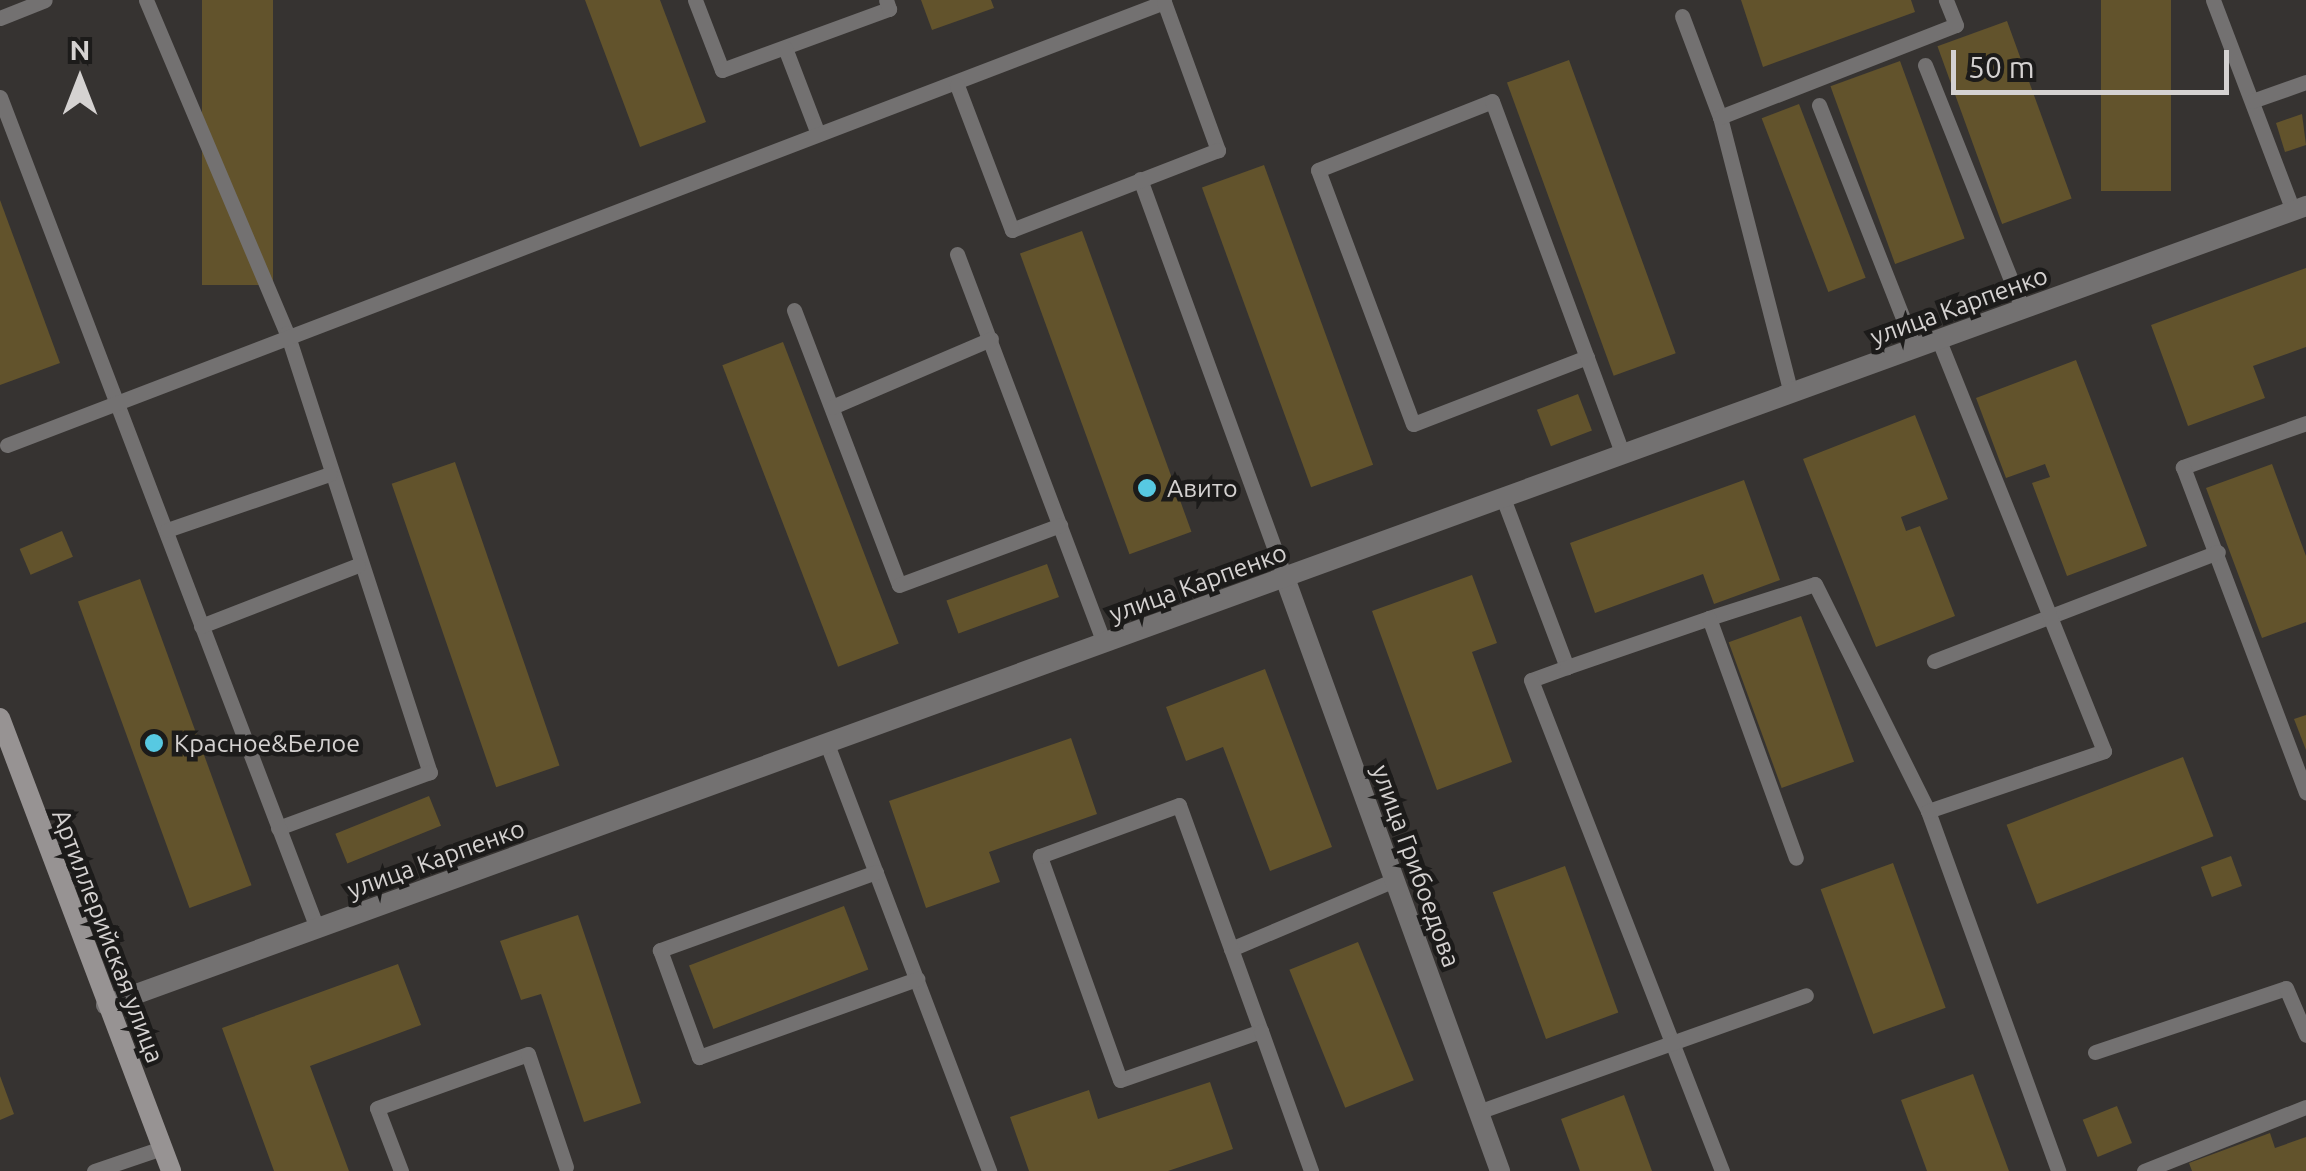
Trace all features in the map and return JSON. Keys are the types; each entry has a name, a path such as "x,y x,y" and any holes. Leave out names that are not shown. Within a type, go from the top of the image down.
{"street":[{"name":"улица Карпенко","path":"106,1006 2300,209"},
{"name":"улица Грибоедова","path":"1285,578 1500,1171"},
{"name":"Артиллерийская улица","path":"0,718 170,1171"}],"lane":[{"path":"0,18 45,0"},
{"path":"146,0 287,333 358,565 430,772 278,828"},
{"path":"695,0 722,70 889,9 886,0"},
{"path":"1720,116 1956,25 1946,0"},
{"path":"2213,0 2300,209"},
{"path":"7,445 287,333 957,84 1164,2 1218,150 1012,230 957,84"},
{"path":"1682,16 1720,116 1790,394"},
{"path":"785,48 818,134"},
{"path":"1925,65 2023,310"},
{"path":"2252,100 2306,82"},
{"path":"0,97 110,404 167,530 317,928"},
{"path":"1586,357 1413,424 1318,170 1492,101 1623,455"},
{"path":"1820,105 1915,348"},
{"path":"1140,179 1285,578"},
{"path":"958,254 1104,644"},
{"path":"794,310 898,585 1060,525"},
{"path":"832,407 990,340"},
{"path":"1928,811 2104,751 1939,340"},
{"path":"2306,423 2183,468 2218,552 2306,794"},
{"path":"167,530 330,474"},
{"path":"1503,498 1567,667"},
{"path":"1934,661 2218,552"},
{"path":"202,626 358,565"},
{"path":"1722,1171 1531,680 1815,584 1928,811 2058,1171"},
{"path":"1709,618 1796,858"},
{"path":"828,744 989,1171"},
{"path":"1261,1031 1120,1080 1040,856 1179,805 1261,1031 1311,1171"},
{"path":"876,872 660,950 698,1057 916,979"},
{"path":"1231,949 1394,880"},
{"path":"2095,1052 2286,988 2306,1035"},
{"path":"1478,1112 1806,995"},
{"path":"401,1171 376,1108 528,1054 566,1167"},
{"path":"2144,1171 2306,1106"},
{"path":"94,1171 162,1148"}],"building":[{"path":"202,0 273,0 273,285 202,285"},
{"path":"585,0 660,0 706,122 640,147"},
{"path":"921,0 991,0 994,8 932,30"},
{"path":"1741,0 1911,0 1915,12 1763,67"},
{"path":"2101,0 2171,0 2171,191 2101,191"},
{"path":"2007,21 2072,199 2002,224 1937,46"},
{"path":"1569,60 1676,353 1614,376 1507,83"},
{"path":"1900,61 1965,239 1895,264 1830,86"},
{"path":"1799,104 1866,278 1828,292 1762,118"},
{"path":"2302,114 2306,145 2285,152 2276,123"},
{"path":"1264,165 1373,465 1311,487 1202,188"},
{"path":"0,200 60,363 0,385"},
{"path":"1082,231 1191,532 1129,554 1020,254"},
{"path":"2306,268 2306,347 2253,366 2265,398 2188,426 2151,325"},
{"path":"783,342 899,644 838,667 722,365"},
{"path":"2076,360 2147,546 2067,576 2032,483 2050,477 2045,464 2006,478 1976,398"},
{"path":"1578,394 1592,430 1551,446 1537,410"},
{"path":"1915,415 1948,499 1901,517 1906,531 1920,526 1955,616 1876,647 1803,459"},
{"path":"455,462 560,766 496,787 392,484"},
{"path":"2272,464 2306,556 2306,622 2262,638 2206,488"},
{"path":"1744,480 1780,580 1714,604 1703,574 1595,613 1570,543"},
{"path":"62,531 73,557 31,575 20,549"},
{"path":"1047,564 1059,597 958,633 946,601"},
{"path":"1472,575 1497,643 1472,652 1512,762 1437,790 1372,611"},
{"path":"140,579 251,885 189,908 78,602"},
{"path":"1801,616 1854,762 1782,788 1729,642"},
{"path":"1265,669 1332,847 1270,871 1223,747 1186,761 1166,707"},
{"path":"2306,715 2306,750 2294,719"},
{"path":"1071,738 1097,814 989,852 1000,882 926,908 889,801"},
{"path":"2183,757 2213,836 2037,904 2007,825"},
{"path":"429,796 441,826 347,864 335,834"},
{"path":"2231,856 2242,886 2212,897 2201,867"},
{"path":"1893,863 1946,1008 1873,1034 1821,889"},
{"path":"1565,866 1618,1013 1546,1039 1493,892"},
{"path":"844,906 868,969 713,1029 689,965"},
{"path":"578,915 641,1103 584,1122 541,994 521,1000 500,941"},
{"path":"1358,942 1414,1080 1345,1108 1289,970"},
{"path":"398,964 421,1025 310,1066 349,1171 274,1171 222,1028"},
{"path":"1973,1074 2009,1171 1927,1171 1901,1100"},
{"path":"0,1076 14,1114 0,1120"},
{"path":"1210,1082 1233,1149 1168,1171 1029,1171 1010,1117 1089,1090 1098,1119"},
{"path":"1624,1095 1652,1171 1580,1171 1561,1119"},
{"path":"2117,1106 2132,1143 2098,1157 2083,1120"},
{"path":"2270,1133 2275,1148 2306,1137 2306,1171 2192,1171 2189,1163"}],"place":[{"name":"Авито","path":"1147,488"},
{"name":"Красное&Белое","path":"154,743"}]}
